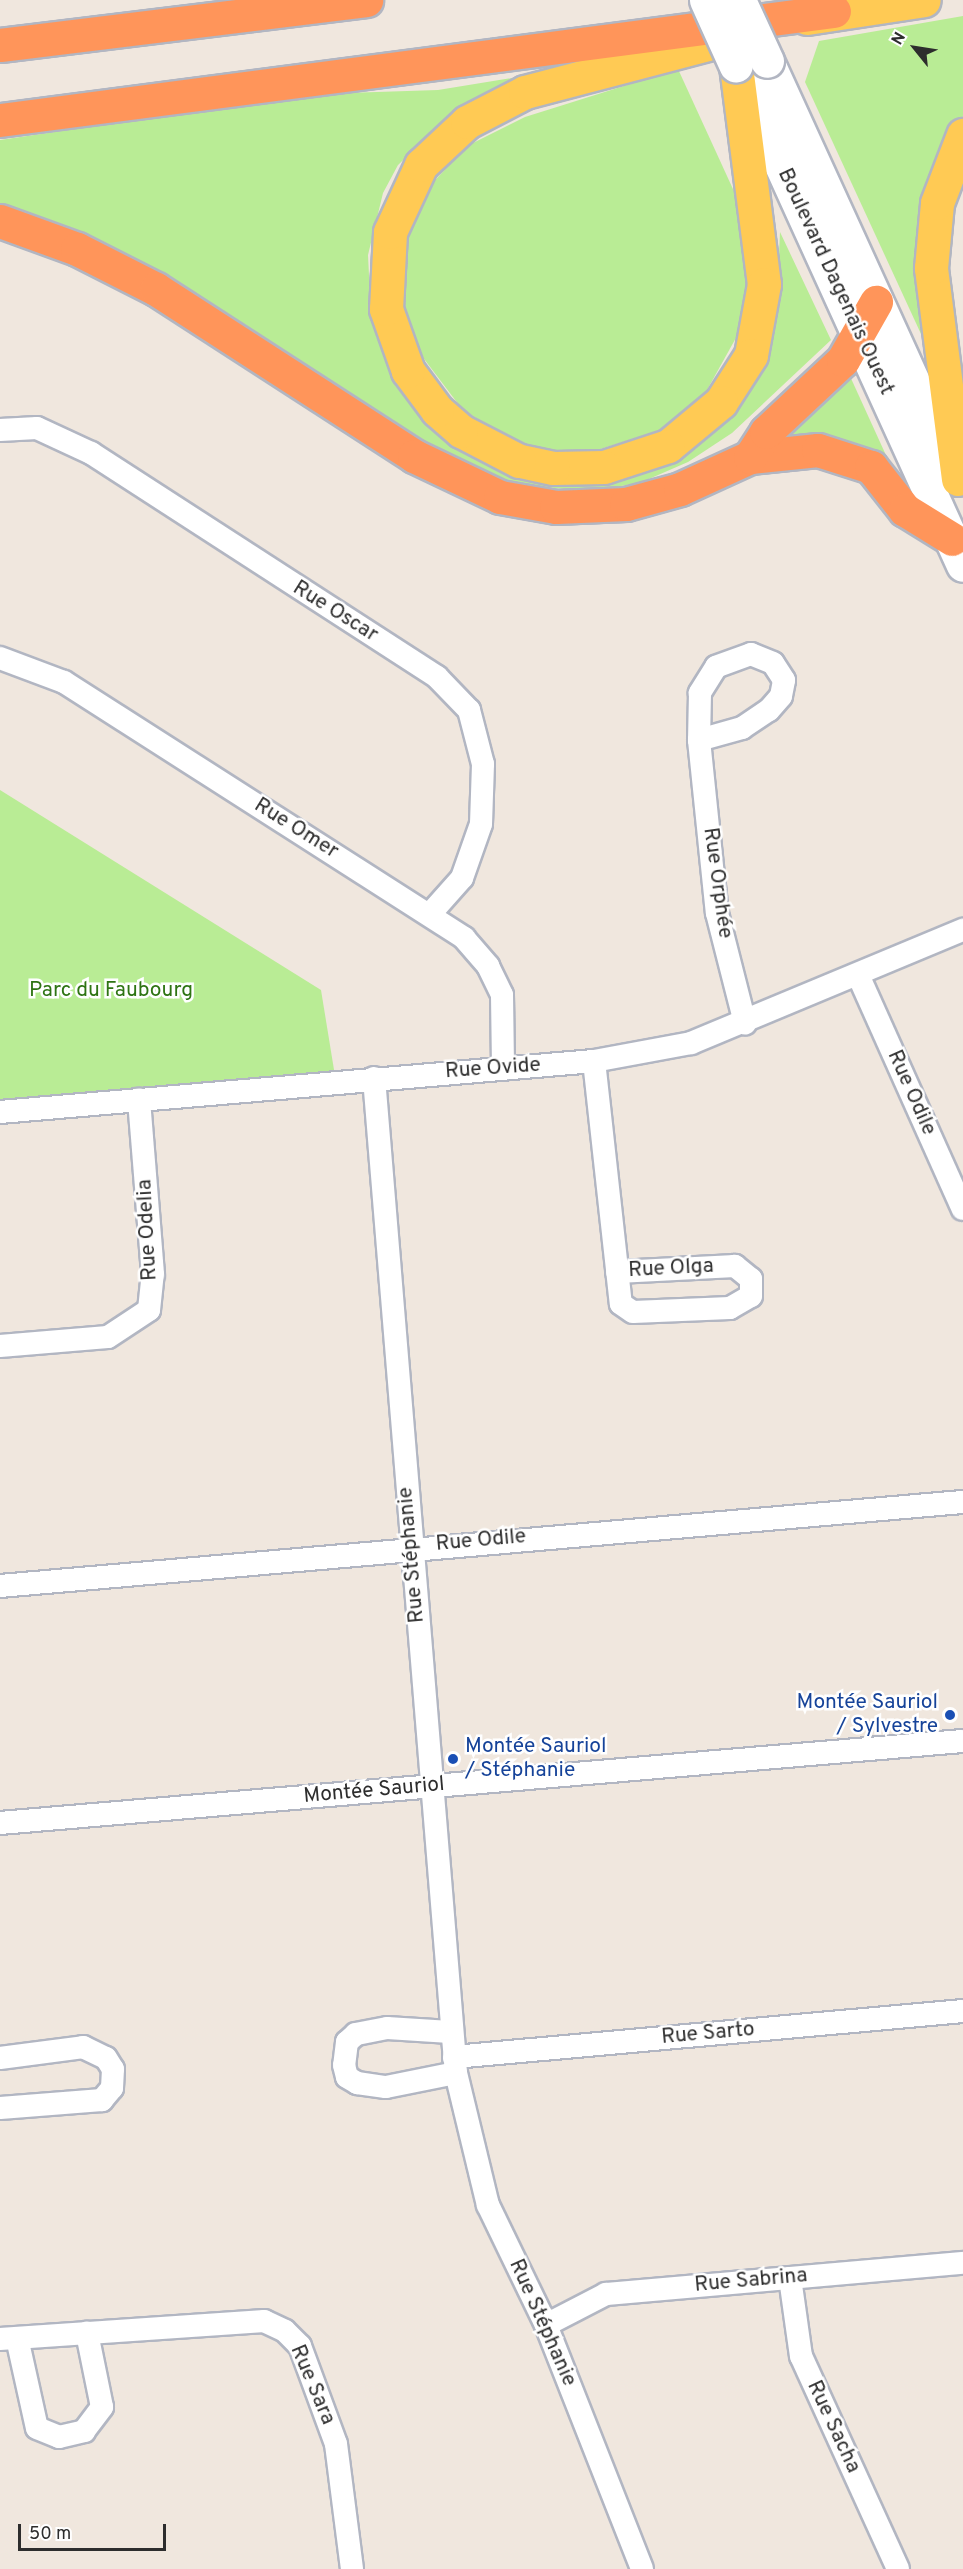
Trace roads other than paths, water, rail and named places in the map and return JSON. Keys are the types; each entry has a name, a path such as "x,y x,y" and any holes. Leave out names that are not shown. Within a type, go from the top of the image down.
{"highway":[{"path":"0,45 366,0"},
{"path":"0,120 834,11"},
{"path":"0,221 77,249 156,289 414,456 500,497 556,507 626,504 680,489 750,457 810,450 847,455 882,476 905,510 957,552"},
{"path":"750,457 766,432 843,360 876,302"}],"main road":[{"name":"Boulevard Dagenais Ouest","path":"706,0 751,63 876,302 961,485"},
{"name":"Boulevard Dagenais Ouest","path":"739,0 751,63 859,334 957,552"},
{"path":"751,63 765,284 757,338 727,394 684,437 654,453 604,467 527,463 461,431 436,410 408,371 384,294 394,218 432,153 467,122 525,92 834,11 924,0"},
{"path":"961,485 931,268 937,203 963,135"}],"street":[{"name":"Rue Oscar","path":"0,430 37,428 91,453 201,529 437,677 469,710 483,764 481,824 462,878 430,914"},
{"name":"Rue Omer","path":"0,658 64,682 430,914 464,938 488,966 502,996 503,1069"},
{"name":"Rue Orphée","path":"699,740 717,913 745,1023"},
{"name":"Rue Ovide","path":"0,1112 374,1078 594,1061 691,1043 859,977 963,930"},
{"name":"Rue Odile","path":"859,977 963,1209"},
{"name":"Rue Olga","path":"594,1061 617,1272 621,1304 633,1312 730,1308 751,1296 751,1279 735,1266 617,1272"},
{"name":"Rue Stéphanie","path":"374,1078 450,2032 455,2065 488,2205 546,2325 642,2569"},
{"name":"Rue Odelia","path":"0,1346 108,1337 149,1310 153,1274 139,1100"},
{"name":"Rue Odile","path":"0,1586 411,1547 963,1502"},
{"name":"Montée Sauriol","path":"0,1823 963,1741"},
{"name":"Rue Sarto","path":"455,2065 963,2011"},
{"path":"450,2032 387,2028 356,2034 347,2043 344,2065 347,2077 357,2083 386,2087 455,2065"},
{"path":"0,2058 83,2047 106,2058 113,2069 111,2088 102,2100 0,2108"},
{"name":"Rue Sabrina","path":"546,2325 606,2294 963,2264"},
{"name":"Rue Sacha","path":"790,2278 801,2356 898,2569"},
{"name":"Rue Sara","path":"87,2333 102,2407 84,2431 59,2438 37,2428 8,2338 264,2321 285,2331 300,2346 336,2444 352,2569"}],"place":[{"name":"Montée Sauriol / Sylvestre","path":"950,1715"},
{"name":"Montée Sauriol / Stéphanie","path":"453,1759"}],"park label":[{"name":"Parc du Faubourg","path":"111,991"}]}
